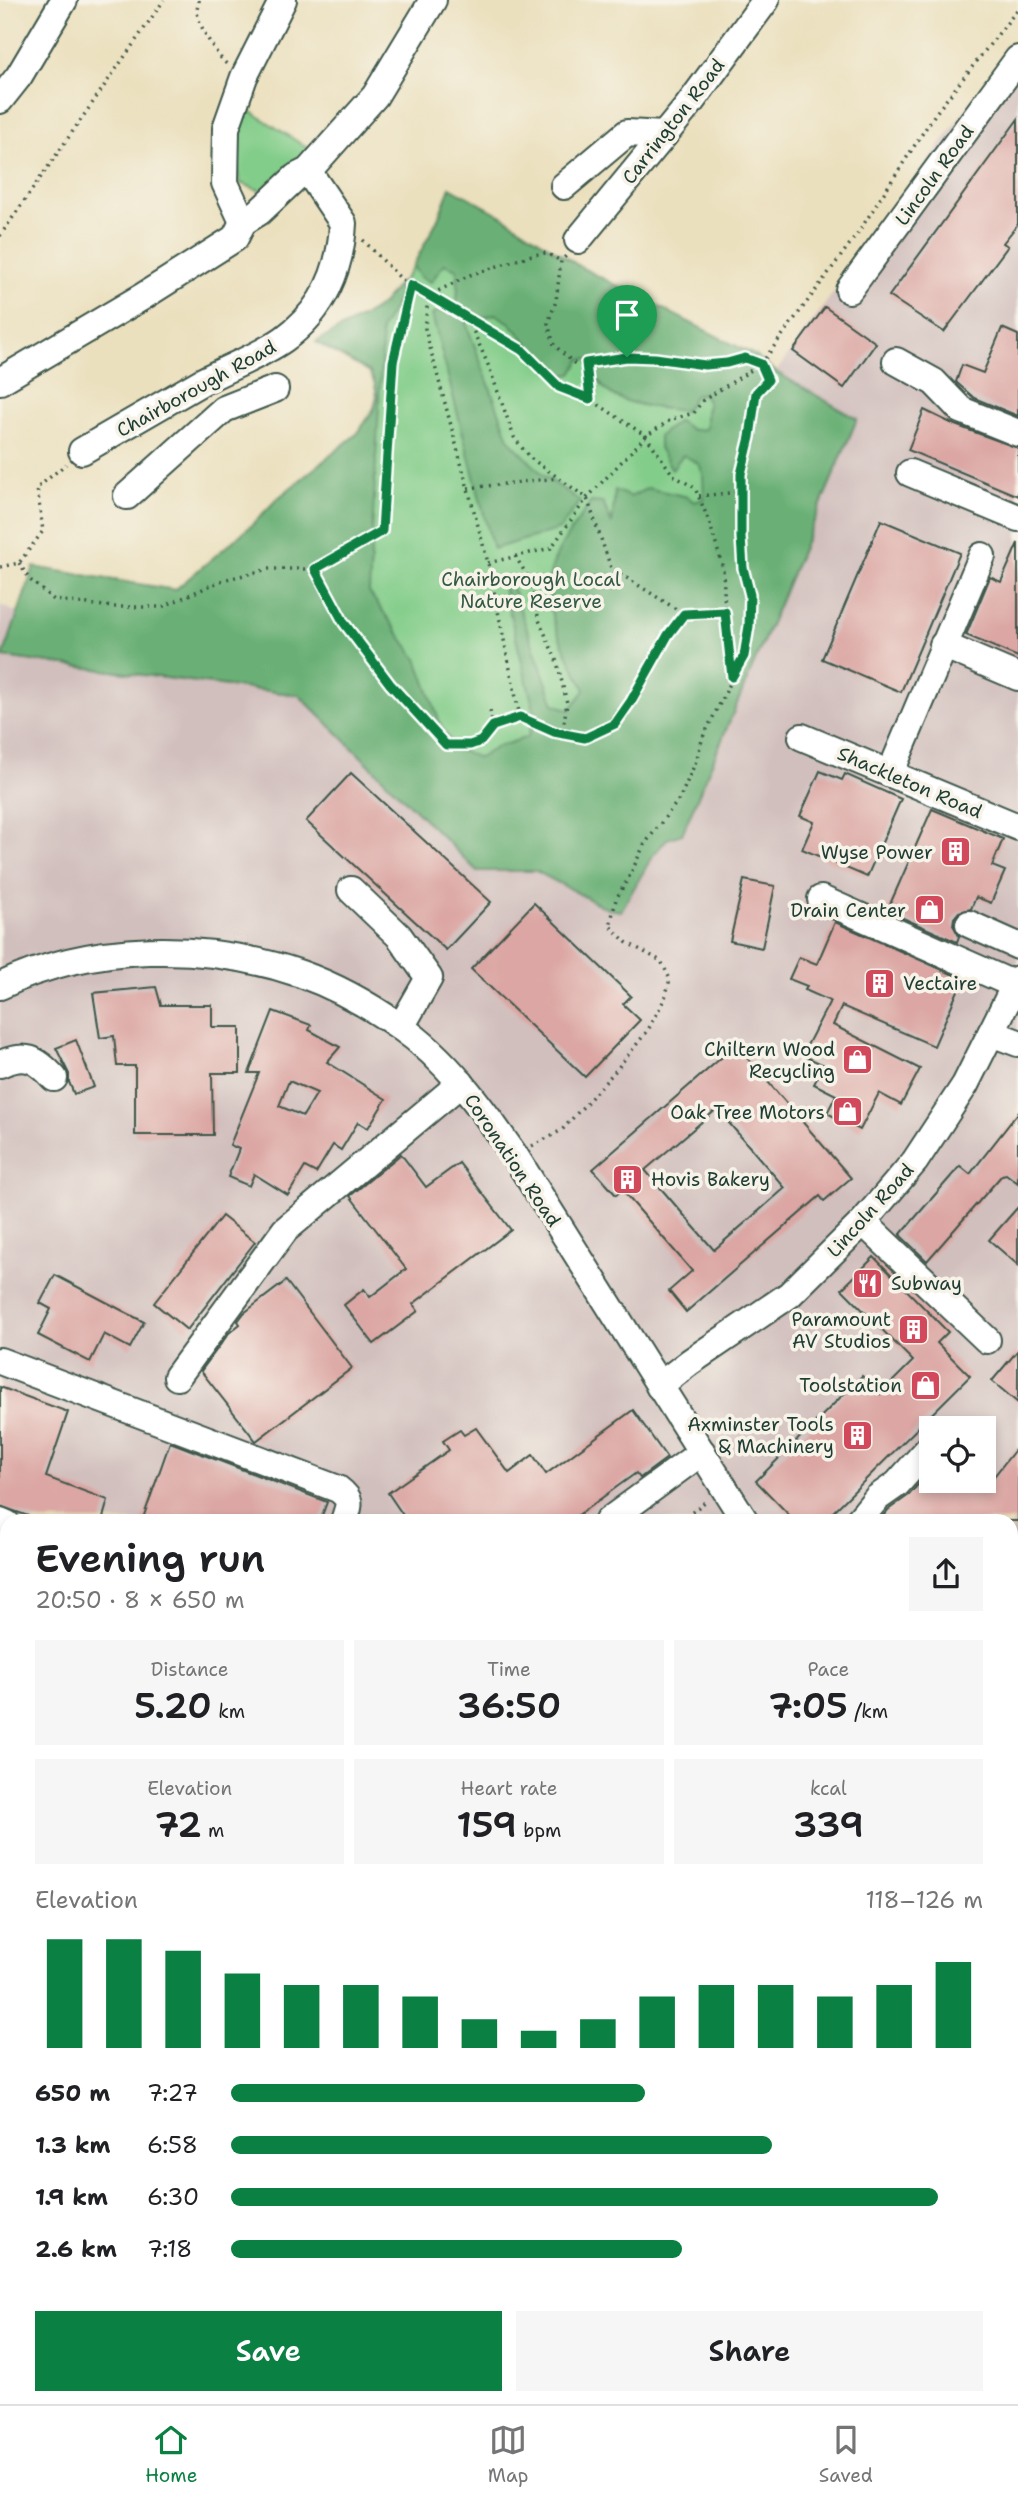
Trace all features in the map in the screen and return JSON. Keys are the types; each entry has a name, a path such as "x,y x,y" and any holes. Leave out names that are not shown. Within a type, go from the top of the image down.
{"street":[{"path":"0,100 19,76 64,0"},
{"path":"243,222 225,183 226,128 244,77 283,0"},
{"path":"0,381 235,238 243,222 259,212 296,177 308,171 375,96 433,0"},
{"name":"Carrington Road","path":"578,240 664,135 766,0"},
{"name":"Lincoln Road","path":"849,290 1018,59"},
{"path":"564,186 627,133 664,135"},
{"path":"308,171 343,223"},
{"name":"Chairborough Road","path":"82,451 285,338 328,290 339,256 343,223"},
{"path":"896,361 934,382 961,410 1018,433"},
{"path":"205,381 225,409"},
{"path":"127,496 225,409 275,389"},
{"path":"910,473 1018,518"},
{"path":"890,774 982,556"},
{"path":"943,645 1018,677"},
{"name":"Shackleton Road","path":"803,737 1018,827"},
{"path":"351,890 399,936 429,978 401,1027"},
{"path":"821,899 1016,982"},
{"path":"969,924 1018,946"},
{"name":"Coronation Road","path":"0,986 16,978 72,961 131,952 191,951 251,961 301,974 352,997 401,1027 443,1063 481,1107 515,1156 617,1341 636,1368 659,1386 741,1514"},
{"name":"Lincoln Road","path":"659,1386 789,1295 863,1223 915,1161 965,1085 1016,982"},
{"path":"991,1033 1018,1044"},
{"path":"0,1064 13,1058 30,1058 42,1065 54,1079"},
{"path":"177,1377 285,1230 461,1083"},
{"path":"863,1223 987,1340"},
{"path":"0,1361 338,1489 347,1495 349,1504 346,1514"},
{"path":"618,1514 702,1452"},
{"path":"864,1514 919,1459"}],"path":[{"path":"0,236 164,0"},
{"path":"199,0 197,12 201,25 219,60 244,77"},
{"path":"488,563 551,548 587,498 646,436 672,419 694,413 702,401 761,364 858,233 935,114 1018,9"},
{"path":"343,223 356,232 402,280 522,350 559,387 590,399 646,436 673,475 695,488 709,521 723,568 732,677"},
{"path":"515,1156 562,1130 648,1030 665,998 670,979 661,961 626,942 610,926 616,899 631,875 644,845 680,798 703,737 744,656 750,595 743,568 741,474 750,437 756,393 768,380 761,364 745,358 705,365 627,357 576,365 554,345 548,323 556,301 561,261 578,240"},
{"path":"429,296 470,275 532,256 546,253 561,261"},
{"path":"19,563 29,579 54,600 113,607 162,607 223,580 269,569 315,569 382,531 393,362 411,285"},
{"path":"429,296 425,329 488,563 518,717"},
{"path":"467,317 489,367 514,437 529,457 587,498 611,568 684,614 725,612"},
{"path":"586,363 590,399"},
{"path":"0,567 19,563 43,531 37,488 82,451"},
{"path":"468,488 560,478"},
{"path":"699,496 740,492"},
{"path":"515,556 530,580 539,620 557,663 568,703 562,734"},
{"path":"315,569 344,623 390,684 446,745 470,745 481,741 493,726 518,717 562,734 585,738 615,724 668,635 684,614"},
{"path":"490,711 493,726"},
{"path":"690,1514 725,1487"}],"shaded area":[{"path":"1018,37 1018,1514 0,1514 0,605 18,613 4,657 299,695 477,871 536,871 608,909 621,911 653,855 667,839 682,833 857,418 776,372"}],"green space":[{"path":"246,108 312,151 264,192 240,183 237,145"},
{"name":"Chairborough Local Nature Reserve","path":"450,187 504,217 582,268 756,356 776,372 857,419 682,834 652,816 509,848 477,871 299,695 3,657 34,567 175,590 252,525 277,499 358,433 374,408 377,396 370,373 316,342 367,315 394,292 423,250"},
{"name":"Chairborough Local Nature Reserve","path":"450,187 504,217 582,268 756,356 776,372 857,419 682,834 667,839 653,855 621,911 608,909 536,871 477,871 299,695 3,657 34,567 175,590 252,525 277,499 358,433 374,409 377,396 370,372 316,342 375,310 399,283 400,296 381,330 369,592 417,659 442,728 455,749 479,758 497,747 528,737 534,710 502,582 508,581 512,587 554,704 570,710 585,690 563,646 552,614 549,582 555,558 591,502 603,503 612,524 615,490 630,497 648,488 688,497 694,502 704,499 703,474 699,464 683,455 672,469 659,448 659,436 678,421 692,430 706,429 708,404 703,393 694,396 685,411 625,401 605,389 598,379 594,360 581,359 572,374 557,376 510,323 495,314 466,323 510,441 543,475 580,501 560,529 493,549 432,315 437,311 456,314 457,269 444,264 431,282 421,278 413,266 440,215"}],"building":[{"path":"1018,119 1018,224 1003,243 1008,246 944,332 889,296"},
{"path":"825,307 876,343 844,388 793,351"},
{"path":"1002,328 1018,335 1018,416 974,398 956,382 962,365 983,373"},
{"path":"924,410 955,425 1018,448 1018,496 908,450"},
{"path":"881,520 960,553 901,692 822,659"},
{"path":"1018,543 1018,657 966,635 990,577 1001,582"},
{"path":"820,771 842,780 845,774 901,799 867,877 802,849 814,822 800,816"},
{"path":"351,773 491,902 446,950 306,821"},
{"name":"Wyse Power","path":"932,809 1003,839 992,866 1005,871 991,903 976,897 971,909 959,912 953,925 959,936 957,942 887,911"},
{"path":"744,880 775,886 762,948 730,941"},
{"path":"534,903 631,996 623,1004 640,1020 585,1077 471,969"},
{"name":"Vectaire","path":"835,922 963,979 934,1046 842,1006 833,1025 920,1069 901,1105 879,1093 860,1130 827,1113 836,1095 814,1084 824,1065 802,1055 830,1001 805,990 807,986 789,979 799,957 817,964"},
{"path":"156,987 161,1005 212,1005 212,1027 240,1027 240,1073 212,1073 213,1135 135,1135 135,1066 117,1066 114,1036 100,1038 93,993"},
{"path":"273,1011 311,1025 309,1030 340,1047 327,1062 386,1099 368,1128 358,1122 341,1150 333,1145 316,1173 305,1167 288,1195 254,1174 249,1186 228,1177 239,1149 230,1145 259,1073 249,1073","holes":["289,1081 317,1093 303,1116 279,1106"]},
{"path":"76,1040 94,1087 74,1094 69,1074 56,1048"},
{"name":"Hovis Bakery","path":"736,1045 851,1178 824,1201 820,1196 686,1312 669,1291 692,1271 622,1190 616,1195 593,1169","holes":["717,1109 785,1188 714,1250 645,1170"]},
{"path":"1018,1113 1018,1183 1006,1174 1002,1175 927,1261 900,1235 960,1166 970,1174"},
{"path":"401,1154 426,1187 459,1163 511,1230 413,1304 418,1311 374,1344 344,1305 364,1289 370,1297 406,1269 350,1196"},
{"path":"1018,1207 1018,1265 989,1240"},
{"path":"222,1216 255,1242 187,1330 154,1303"},
{"path":"874,1257 948,1332 937,1343 970,1376 930,1416 919,1416 919,1427 831,1514 788,1514 756,1481 862,1376 880,1394 913,1361 842,1289"},
{"path":"55,1275 144,1322 130,1348 104,1334 90,1362 38,1335 51,1309 40,1303"},
{"path":"286,1281 352,1368 256,1441 201,1371 229,1333 240,1324 238,1321 244,1313"},
{"path":"1018,1350 1018,1403 992,1381"},
{"path":"0,1387 68,1412 46,1477 108,1500 104,1514 22,1514 0,1506"},
{"path":"633,1410 667,1458 640,1478 636,1473 580,1514 402,1514 388,1493 449,1450 443,1441 460,1430 464,1435 476,1428 509,1473 533,1455 546,1474"},
{"path":"170,1442 327,1502 323,1514 144,1514"},
{"path":"1018,1446 1018,1514 885,1514 919,1484 919,1493 996,1493 996,1474"}],"place":[{"name":"Wyse Power","path":"956,852"},
{"name":"Drain Center","path":"929,910"},
{"name":"Vectaire","path":"880,983"},
{"name":"Chiltern Wood Recycling","path":"858,1060"},
{"name":"Oak Tree Motors","path":"848,1112"},
{"name":"Hovis Bakery","path":"628,1179"},
{"name":"Subway","path":"868,1283"},
{"name":"Paramount AV Studios","path":"914,1330"},
{"name":"Toolstation","path":"925,1385"},
{"name":"Axminster Tools & Machinery","path":"857,1435"}],"route":[{"path":"411,285 522,350 559,387 590,399 586,363 627,357 705,365 745,358 761,364 768,380 756,393 750,437 741,474 743,568 750,595 744,656 732,677 725,612 684,614 668,635 615,724 585,738 554,732 520,717 493,726 481,741 470,745 446,745 390,684 344,623 315,569 382,531 393,362 411,285"}]}
